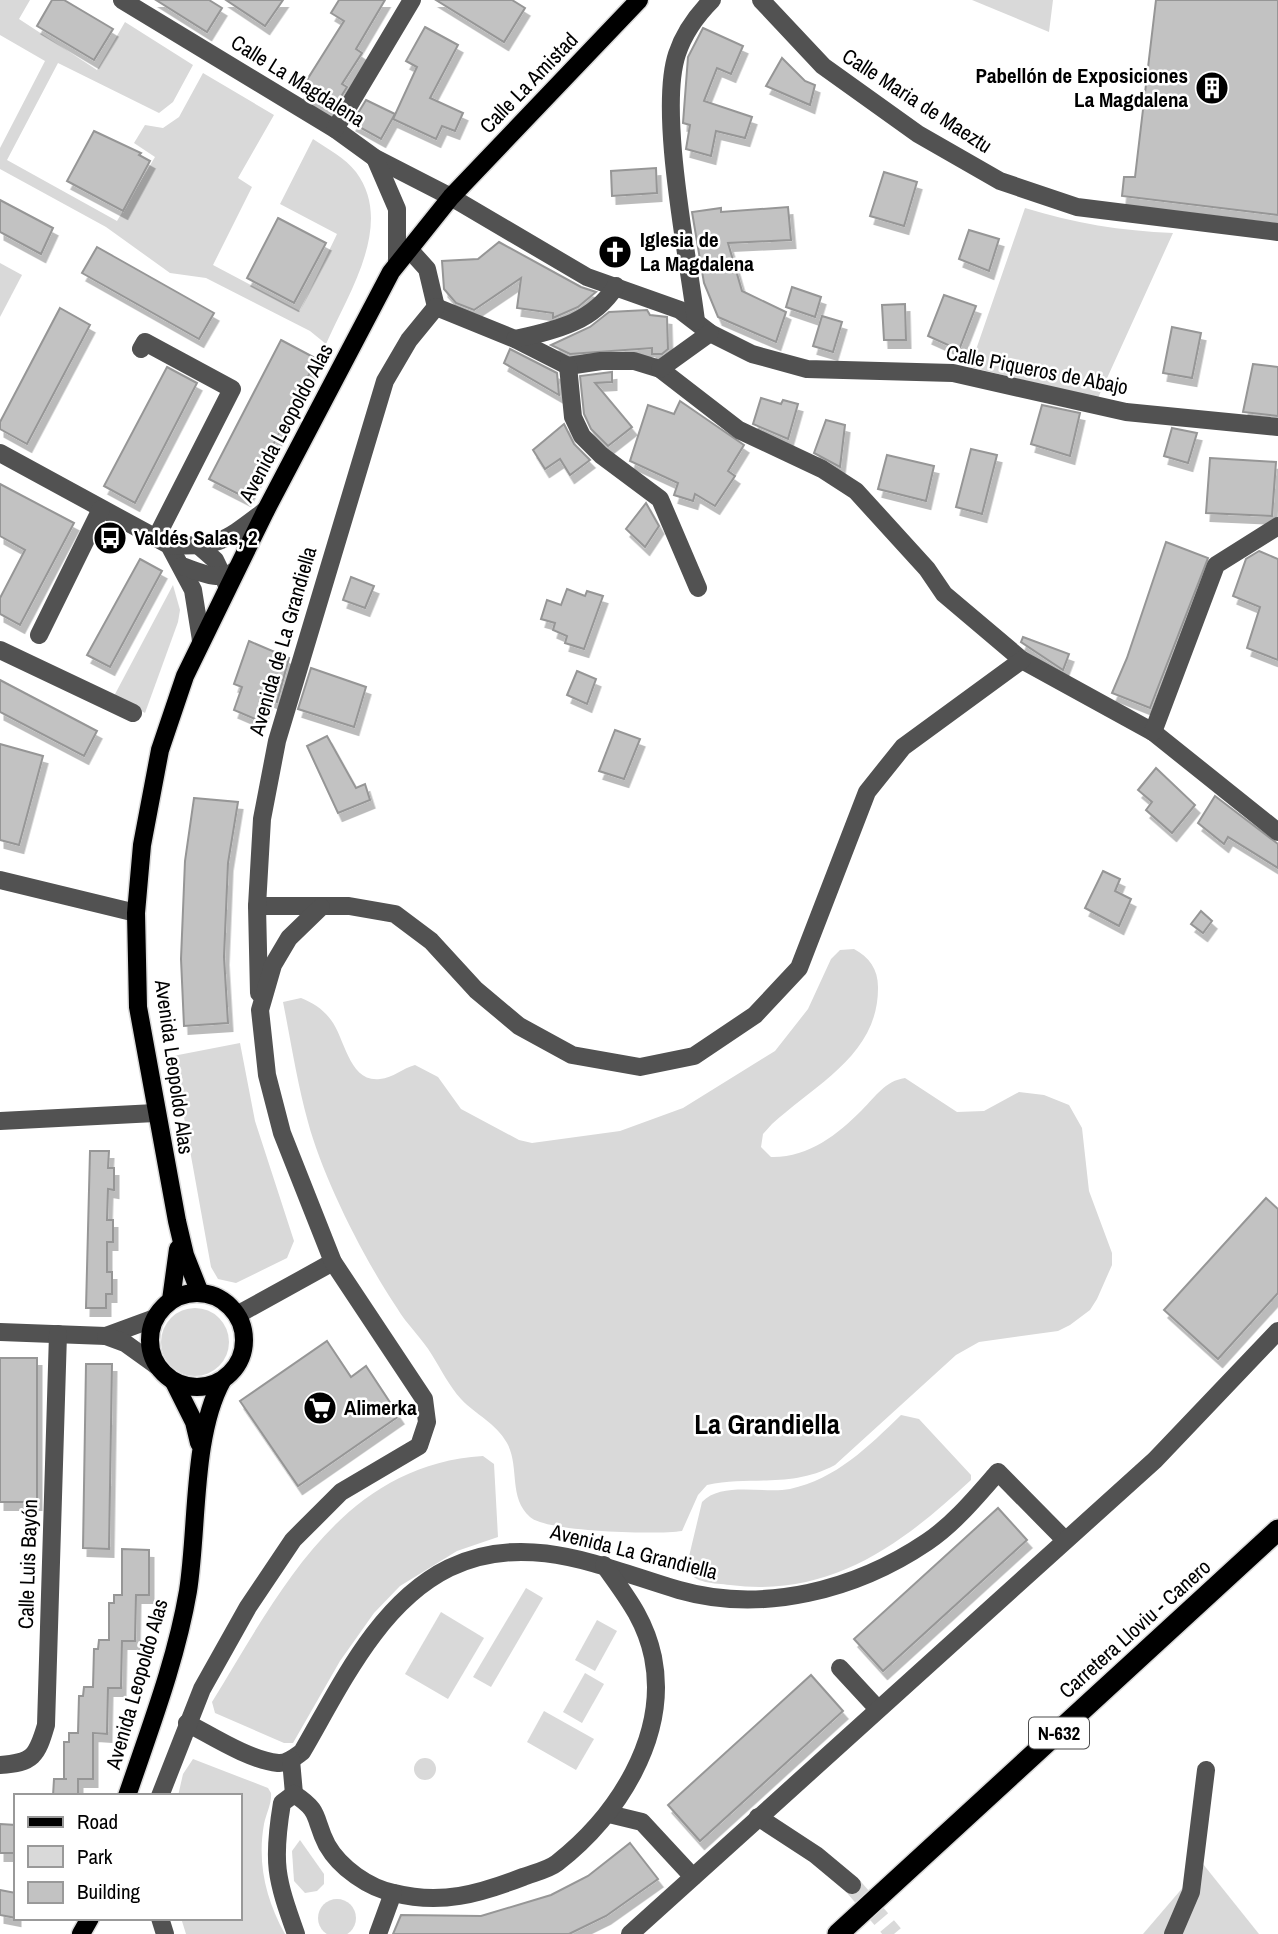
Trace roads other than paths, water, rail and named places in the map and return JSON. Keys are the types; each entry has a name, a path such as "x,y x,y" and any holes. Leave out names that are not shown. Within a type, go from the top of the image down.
{"highway":[{"name":"Carretera Lloviu - Canero","path":"838,1934 1278,1530"}],"main road":[{"name":"Calle La Amistad","path":"451,197 638,1"},
{"name":"Avenida Leopoldo Alas","path":"200,1293 185,1255 177,1221 155,1112 138,1007 136,913 142,845 160,750 184,676 229,578 397,263 451,197"},
{"name":"Avenida Leopoldo Alas","path":"171,1300 178,1259 177,1221"},
{"path":"200,1293 221,1300 237,1315 243,1329 243,1351 233,1371 222,1381 206,1387 190,1388 174,1382 156,1366 150,1350 150,1334 155,1318 171,1300 200,1293"},
{"name":"Avenida Leopoldo Alas","path":"128,1794 177,1641 191,1570 211,1401 222,1381"},
{"name":"Avenida Leopoldo Alas","path":"174,1382 194,1422 202,1460"}],"street":[{"name":"Calle La Magdalena","path":"122,0 335,129 375,158 451,197"},
{"path":"335,129 412,0"},
{"path":"660,369 703,327 676,162 670,89 677,54 696,16 712,0"},
{"name":"Calle Maria de Maeztu","path":"761,0 823,66 918,134 1000,181 1077,208 1278,232"},
{"path":"375,158 397,209 397,263"},
{"name":"Calle Piqueros de Abajo","path":"451,197 587,277 680,310 703,327 752,354 807,369 953,373 1126,412 1278,427"},
{"path":"408,248 427,269 436,307 515,339 568,366 601,361 634,361 660,369 739,430 822,469 856,491 927,569 944,594 1022,660 1153,732 1278,832"},
{"path":"515,339 574,325 605,303 616,286"},
{"name":"Avenida de La Grandiella","path":"161,1794 202,1689 248,1607 293,1540 341,1492 419,1446 427,1422 424,1399 333,1262 282,1133 267,1075 260,1010 257,906 262,819 277,741 301,652 386,381 410,340 436,307"},
{"path":"141,349 145,342 232,389 162,541"},
{"path":"568,366 573,417 582,436 601,455 660,499 698,588"},
{"path":"0,453 162,541 199,546 223,542 265,510"},
{"path":"39,635 101,509"},
{"path":"1153,732 1216,565 1278,526"},
{"path":"162,541 182,566 193,590 201,640"},
{"path":"199,546 229,578"},
{"path":"182,566 229,578"},
{"path":"0,650 133,713"},
{"path":"257,906 349,906 395,914 431,941 475,990 519,1026 572,1055 640,1067 694,1056 755,1015 799,968 867,792 903,747 1022,660"},
{"path":"0,880 136,913"},
{"path":"260,1010 273,965 289,938 321,907"},
{"path":"0,1121 155,1112"},
{"path":"237,1315 333,1262"},
{"path":"106,1336 155,1318"},
{"path":"630,1934 1064,1539 1155,1460 1278,1331"},
{"path":"0,1332 106,1336 125,1343 156,1366"},
{"name":"Calle Luis Bayón","path":"0,1765 23,1764 39,1751 46,1725 58,1334"},
{"name":"Avenida La Grandiella","path":"290,1760 302,1752 354,1665 397,1606 440,1574 473,1560 509,1552 560,1554 604,1565 682,1591 737,1599 801,1596 872,1572 928,1542 998,1472 1064,1539"},
{"path":"294,1794 313,1806 328,1846 359,1879 393,1893 435,1898 478,1895 555,1865 609,1814 647,1745 655,1692 654,1660 644,1622 604,1565"},
{"path":"840,1668 877,1708"},
{"path":"187,1723 237,1749 279,1764 290,1760 294,1794"},
{"path":"1173,1934 1191,1892 1206,1770"},
{"path":"294,1794 282,1803 275,1846 277,1882 296,1934"},
{"path":"609,1814 642,1822 693,1877"},
{"path":"758,1817 816,1855 852,1885"},
{"path":"378,1934 393,1893"}],"tunnel":[{"path":"852,1885 894,1934"}],"place":[{"name":"Pabellón de Exposiciones La Magdalena","path":"1212,88"},
{"name":"Iglesia de La Magdalena","path":"615,252"},
{"name":"Valdés Salas, 2","path":"110,538"},
{"name":"Alimerka","path":"320,1408"}],"district":[{"name":"La Grandiella","path":"767,1424"}]}
